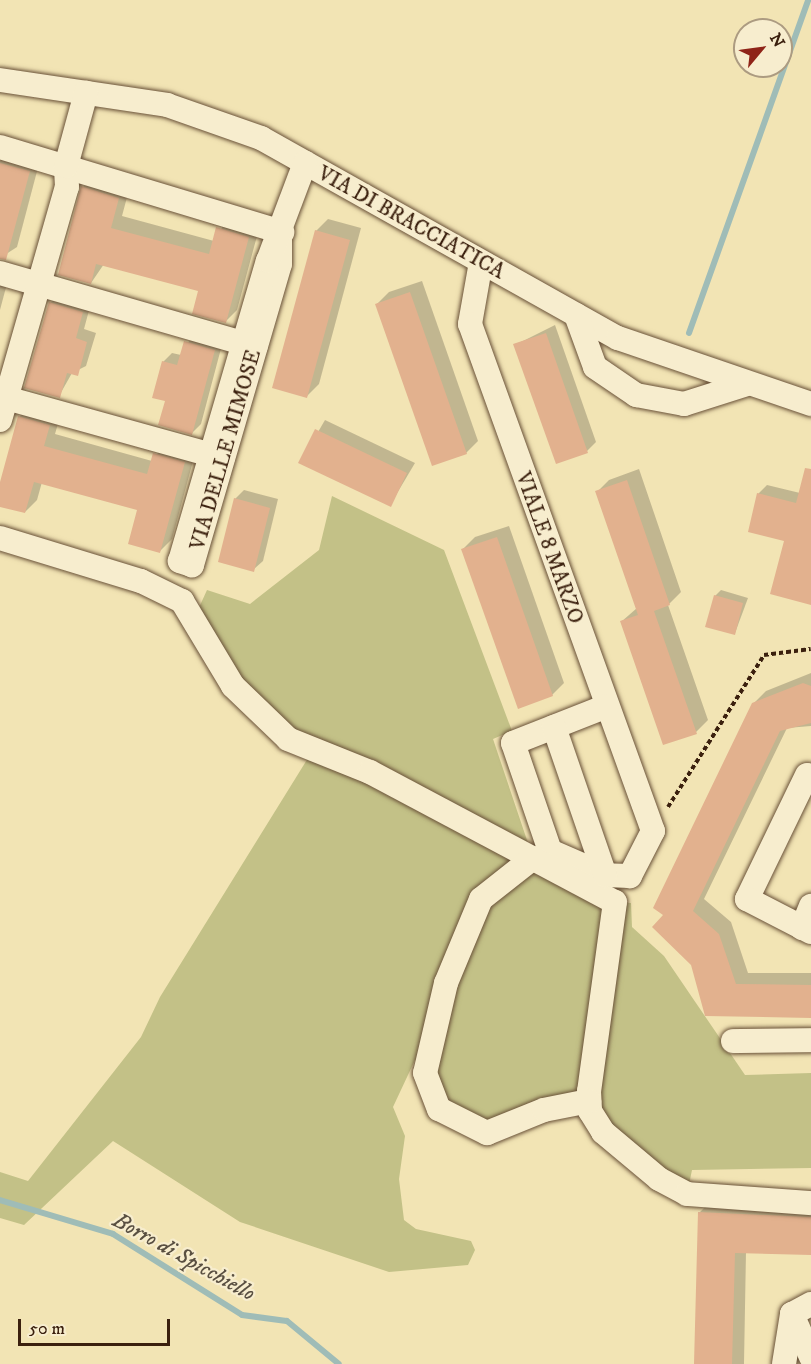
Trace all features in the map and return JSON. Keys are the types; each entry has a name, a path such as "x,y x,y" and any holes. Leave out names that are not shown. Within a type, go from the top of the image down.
{"street":[{"name":"VIA DI BRACCIATICA","path":"0,80 168,105 261,138 618,338 811,404"},
{"path":"3,409 54,182 66,166 86,93"},
{"path":"0,147 281,235"},
{"name":"VIA DELLE MIMOSE","path":"3,409 217,457 281,235 305,163"},
{"name":"VIALE 8 MARZO","path":"481,262 470,324 652,831"},
{"path":"0,273 250,346"},
{"path":"0,369 32,282"},
{"path":"576,315 595,367 636,395 684,404 747,384"},
{"path":"0,538 141,581 182,601 233,686 288,739 370,772 615,902 589,1101 603,1132 623,1151 687,1194 811,1203"},
{"path":"607,706 513,743 546,840 550,850 605,875 630,876 652,831"},
{"path":"554,727 605,875"},
{"path":"808,922 747,899 807,775 811,777"},
{"path":"533,858 481,898 446,983 425,1073 439,1109 487,1133 544,1110 589,1101"},
{"path":"733,1041 811,1040"},
{"path":"801,1309 811,1357"},
{"path":"784,1364 801,1309"}],"path":[{"path":"652,831 764,655 811,649"}],"shaded area":[{"path":"332,496 444,550 512,731 493,739 533,858 615,902 631,903 632,927 664,956 745,1075 811,1073 811,1168 692,1170 687,1194 590,1111 504,1130 459,1123 415,1060 393,1107 405,1136 399,1179 404,1220 416,1229 471,1241 475,1250 468,1265 389,1272 240,1222 113,1141 24,1225 0,1218 0,1172 28,1181 141,1037 160,997 313,750 288,739 192,623 207,590 250,604 319,550"}],"building":[{"path":"0,163 30,171 6,260 0,259"},
{"path":"81,186 119,198 111,228 209,254 216,227 249,237 226,323 192,314 198,291 96,264 91,284 58,275"},
{"path":"315,230 350,240 307,398 272,388"},
{"path":"410,292 467,454 432,466 375,304"},
{"path":"49,302 83,312 76,338 87,342 78,376 67,373 60,398 24,388"},
{"path":"546,333 588,453 556,464 513,344"},
{"path":"184,341 215,350 192,435 158,425 165,401 152,398 162,361 177,365"},
{"path":"18,416 50,425 44,446 147,474 153,453 185,462 160,553 128,544 137,510 34,482 25,513 0,507 0,482"},
{"path":"315,429 407,473 391,507 298,463"},
{"path":"805,468 811,469 811,605 770,594 784,541 748,532 757,493 796,503"},
{"path":"627,480 670,605 654,611 697,734 663,745 620,621 638,615 595,491"},
{"path":"234,498 270,508 254,572 218,562"},
{"path":"497,537 553,696 518,709 461,549"},
{"path":"714,595 743,603 735,635 705,627"},
{"path":"803,683 811,686 811,723 780,731 693,911 719,934 736,984 811,985 811,1018 705,1016 691,965 652,927 663,915 653,908 752,703"},
{"path":"698,1212 811,1217 811,1255 735,1253 732,1364 694,1364"}],"waterway":[{"path":"689,333 808,0"},
{"name":"Borro di Spicchiello","path":"0,1200 113,1234 242,1315 287,1321 339,1364"}]}
